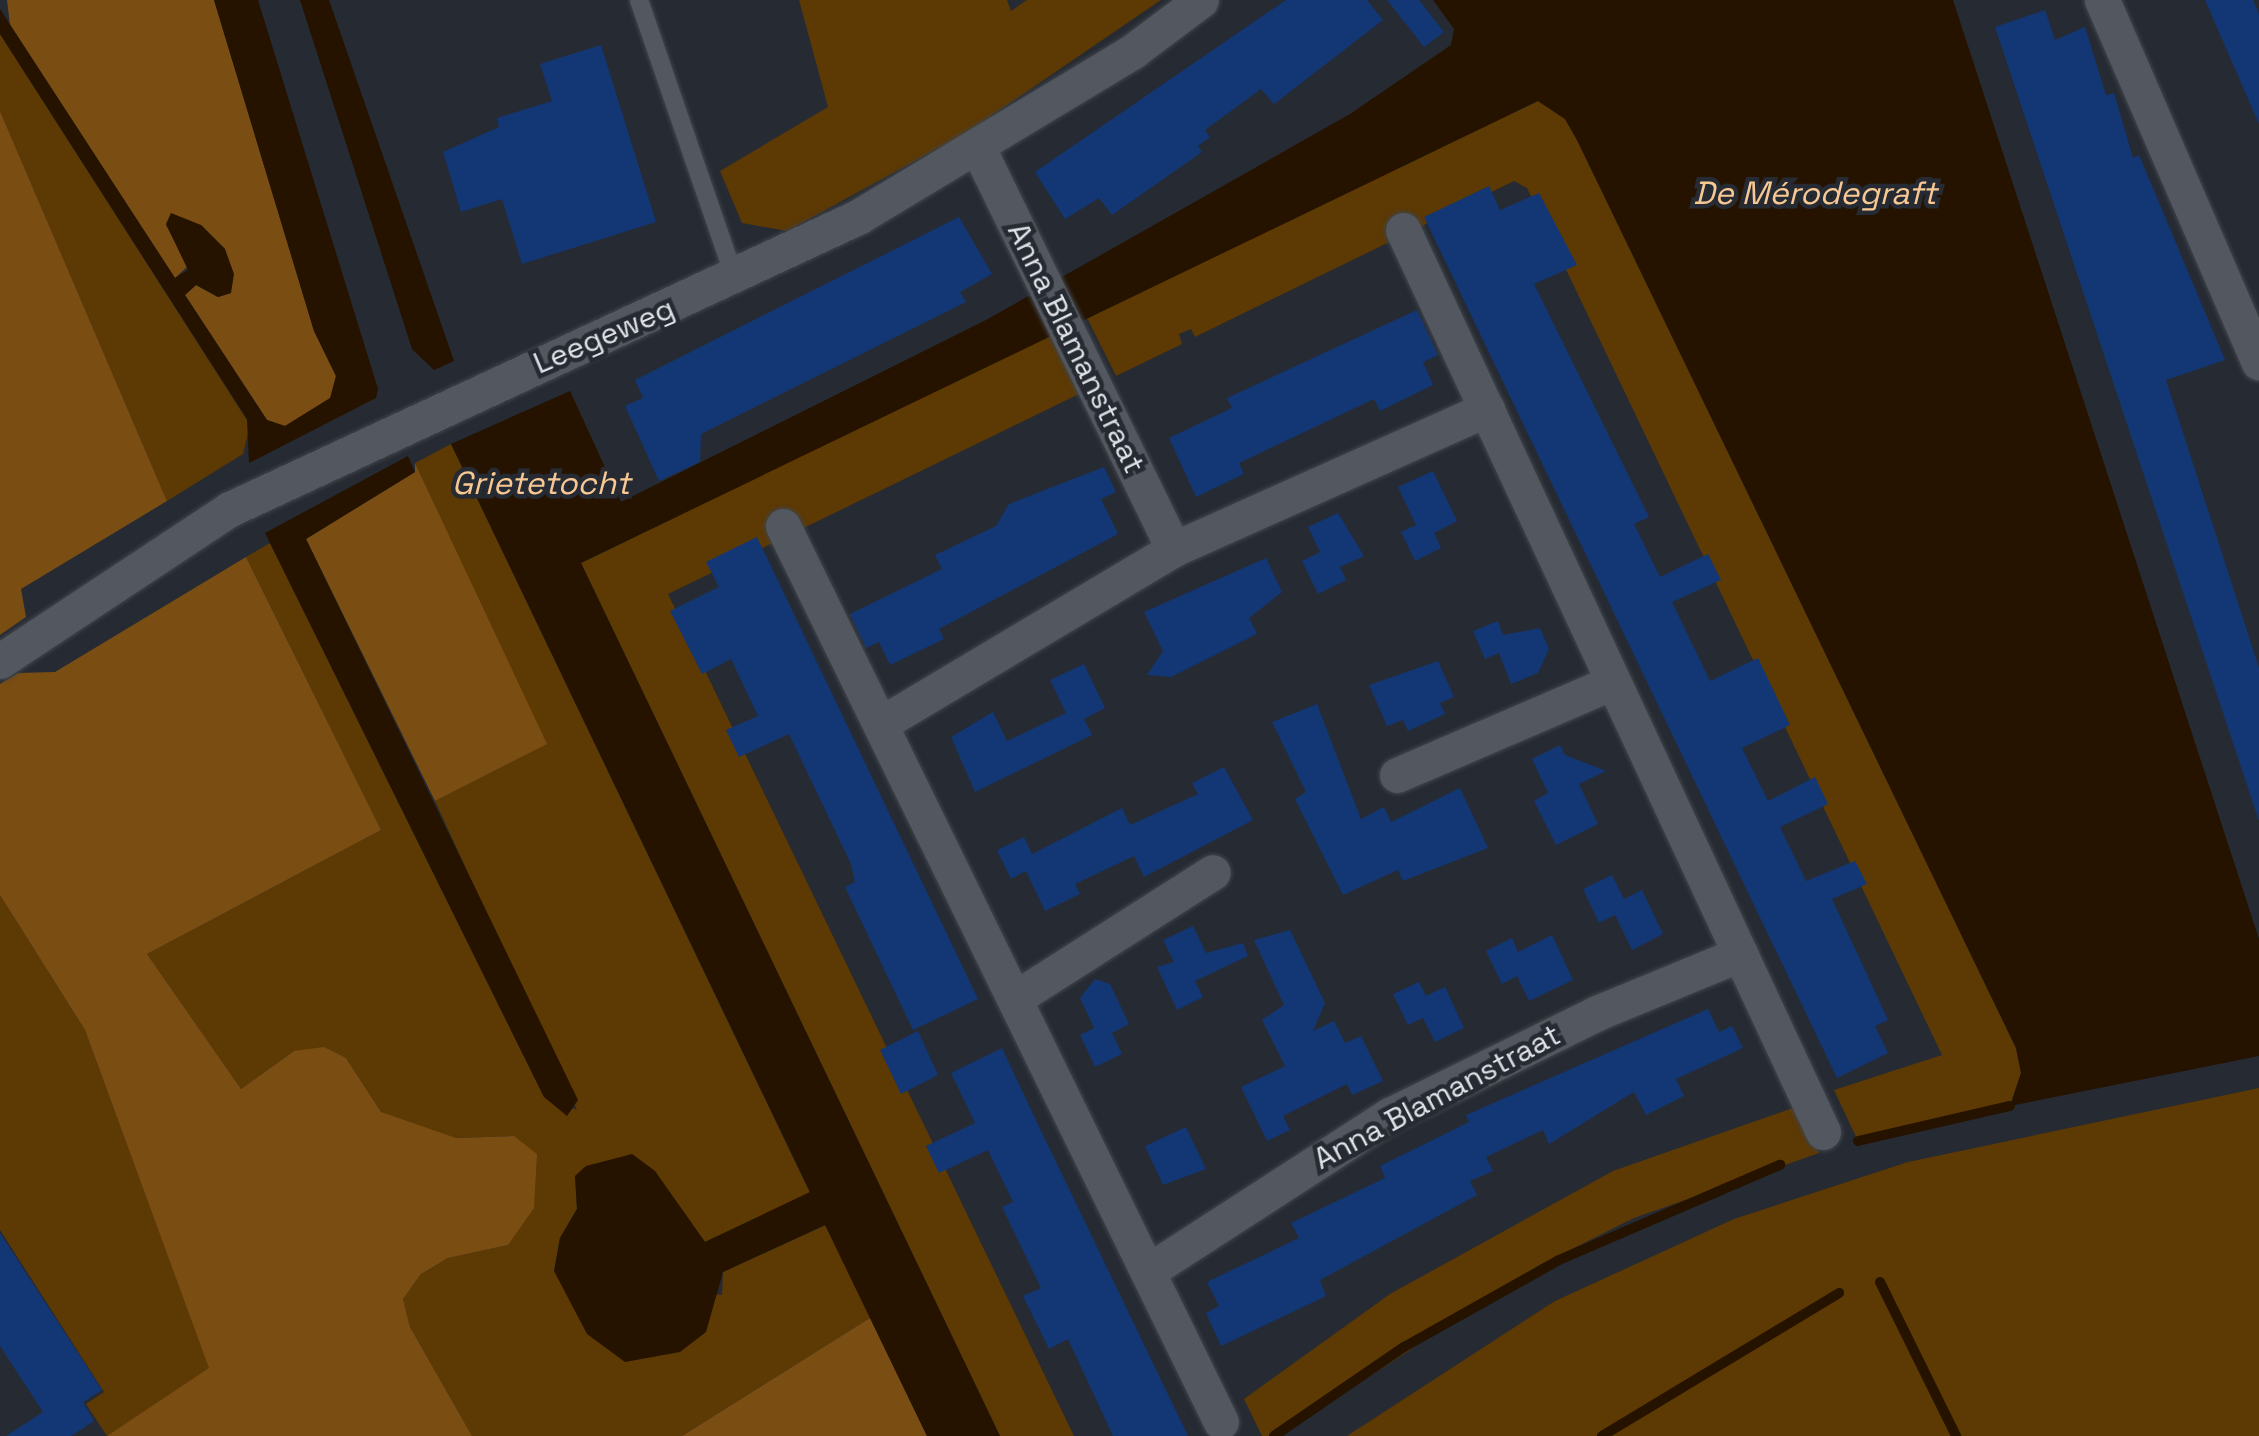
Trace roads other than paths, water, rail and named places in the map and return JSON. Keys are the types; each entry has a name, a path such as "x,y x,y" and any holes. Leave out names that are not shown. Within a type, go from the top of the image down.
{"street":[{"name":"Leegeweg","path":"0,661 230,509 413,418 735,279 978,148 1201,0"},
{"path":"2105,1 2245,291 2259,363"},
{"name":"Anna Blamanstraat","path":"978,148 1174,549"},
{"path":"1403,230 1608,684 1823,1132"},
{"path":"882,723 1174,549 1487,409"},
{"path":"783,526 1017,996 1221,1422"},
{"path":"1397,775 1608,684"},
{"path":"1017,996 1213,872"},
{"name":"Anna Blamanstraat","path":"1150,1270 1406,1106 1740,954"}],"lane":[{"path":"639,0 735,279"}],"water":[{"path":"214,0 258,0 378,389 376,398 249,463 247,419 0,34 0,9 175,278 188,270 166,224 171,213 201,225 225,249 234,274 231,293 218,297 196,285 185,295 267,420 285,426 330,398 336,376 314,331"},
{"path":"300,0 329,0 454,361 434,370 412,349"},
{"name":"De Mérodegraft","path":"1433,0 1953,0 2259,939 2259,1056 2010,1106 2021,1073 2016,1048 1577,140 1565,119 1538,101 581,563 1000,1436 927,1436 825,1225 723,1272 706,1332 680,1352 625,1362 587,1334 554,1271 560,1238 577,1209 575,1176 586,1166 632,1154 655,1171 705,1242 810,1192 451,444 570,391 621,502 986,320 1350,114 1451,45 1454,29"},
{"path":"408,456 415,472 306,539 578,1100 567,1116 544,1097 265,533"}],"waterway":[{"path":"1858,1141 2010,1106"},
{"path":"1274,1436 1404,1347 1559,1260 1780,1165"},
{"path":"1880,1282 1956,1436"},
{"path":"1602,1436 1839,1293"}],"water label":[{"name":"Grietetocht","path":"541,483"}]}
